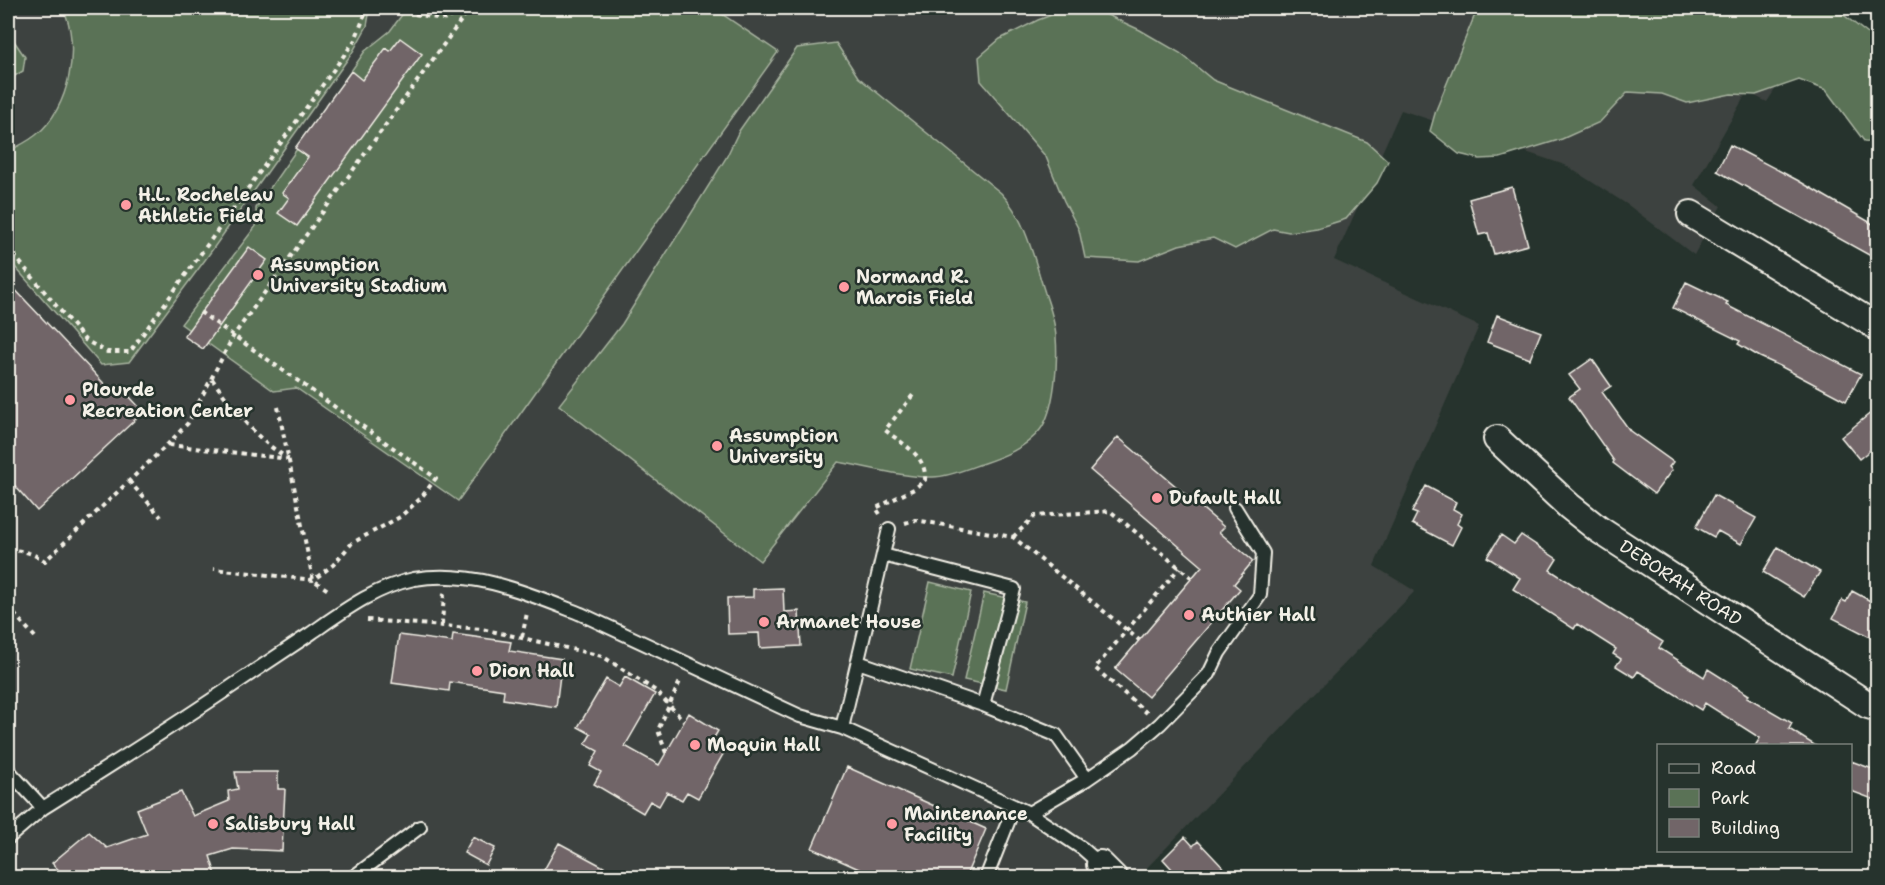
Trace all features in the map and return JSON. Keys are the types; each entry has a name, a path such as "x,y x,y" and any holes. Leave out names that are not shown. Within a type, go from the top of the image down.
{"street":[{"path":"1692,214 1878,327"},
{"name":"DEBORAH ROAD","path":"1497,439 1569,506 1598,529 1868,705 1878,708"}],"lane":[{"path":"1029,813 1088,779 1132,748 1160,724 1209,674 1260,595 1263,553 1235,508"},
{"path":"842,728 889,529"},
{"path":"883,555 1014,589 984,705"},
{"path":"8,838 43,808 168,729 357,602 413,580 446,577 481,579 531,594 581,614 800,716 842,728 1029,813 1083,849 1107,871"},
{"path":"858,662 984,705 1056,735 1088,779"},
{"path":"8,770 43,808"},
{"path":"986,878 1014,807"},
{"path":"352,878 420,827"}],"path":[{"path":"8,248 85,340 107,352 130,352 355,40 366,12 364,8"},
{"path":"415,14 448,20 457,8"},
{"path":"8,550 36,555 45,561 188,423 234,335 470,8"},
{"path":"200,312 436,478 421,498 400,517 352,543 333,565 313,580"},
{"path":"212,379 250,430 268,446 290,459"},
{"path":"913,395 885,430 921,458 926,469 925,480 914,489 876,508 889,529 915,520 1013,537 1139,640"},
{"path":"279,407 313,580"},
{"path":"168,444 290,459"},
{"path":"129,481 161,516"},
{"path":"1013,537 1035,516 1110,511 1192,578"},
{"path":"1160,724 1095,668 1180,567"},
{"path":"214,569 313,580 328,590"},
{"path":"442,625 446,577"},
{"path":"522,637 531,594"},
{"path":"8,607 35,637"},
{"path":"367,620 482,629 602,656 656,691 684,721"},
{"path":"666,753 658,730 687,664"},
{"path":"443,870 445,878"},
{"path":"8,875 16,878"}],"shaded area":[{"name":"Assumption University","path":"8,8 1828,8 1767,102 1747,92 1694,185 1721,206 1694,255 1628,205 1565,165 1401,110 1334,260 1479,326 1374,566 1415,591 1137,878 8,877"}],"green space":[{"name":"H.L. Rocheleau Athletic Field","path":"63,8 370,9 367,26 352,53 205,260 129,362 101,365 8,259 8,151 33,138 48,124 64,93 69,76 71,40"},
{"path":"407,8 428,8 436,13 452,8 713,8 778,52 458,501 296,388 274,391 181,324 256,226 256,208 365,51 390,31"},
{"path":"1070,8 1101,12 1140,30 1180,53 1213,80 1367,142 1388,161 1377,183 1346,219 1317,228 1289,232 1273,229 1235,249 1213,238 1179,245 1139,261 1085,258 1079,230 1046,157 981,81 979,57 1000,39 1038,20"},
{"path":"1486,8 1827,8 1841,13 1877,41 1877,142 1864,141 1826,90 1799,80 1756,95 1731,94 1687,103 1662,94 1628,92 1600,122 1562,139 1500,158 1480,159 1459,154 1430,131 1436,110 1474,17"},
{"path":"8,32 25,57 23,71 8,80"},
{"name":"Normand R. Marois Field","path":"836,43 858,77 1001,193 1010,203 1028,240 1053,320 1057,347 1056,372 1052,399 1045,422 1028,442 997,458 939,477 897,474 838,462 760,561 559,405 622,324 726,158 739,131 797,48"},
{"path":"930,582 971,592 952,678 910,669"},
{"path":"984,593 1025,602 1006,689 964,680"}],"building":[{"path":"400,38 422,54 297,226 278,213 289,198 282,193 308,157 295,148 351,71 362,80 386,48 390,51"},
{"path":"1730,145 1797,180 1878,227 1878,260 1717,171"},
{"path":"1512,187 1528,245 1494,254 1488,233 1479,235 1469,199"},
{"path":"249,247 267,260 203,349 184,336"},
{"name":"Plourde Recreation Center","path":"8,282 112,392 119,385 140,408 133,412 137,418 37,511 8,478"},
{"path":"1686,282 1728,302 1726,305 1861,374 1846,401 1760,357 1738,344 1740,341 1673,308"},
{"path":"1497,315 1541,332 1530,359 1487,342"},
{"path":"1592,359 1611,386 1602,392 1630,431 1673,462 1669,467 1672,470 1654,494 1613,463 1614,461 1569,397 1580,389 1569,375"},
{"path":"1878,407 1878,444 1859,459 1841,437"},
{"path":"1118,437 1224,527 1219,532 1253,561 1234,584 1240,589 1148,697 1115,669 1202,566 1090,470"},
{"path":"1426,486 1456,502 1453,509 1462,514 1457,524 1461,527 1452,545 1412,524 1417,514 1412,512"},
{"path":"1714,495 1756,518 1741,544 1718,531 1714,537 1696,527"},
{"path":"1501,535 1514,544 1521,535 1557,559 1550,570 1663,642 1659,648 1704,677 1708,669 1749,695 1747,697 1792,723 1789,729 1813,744 1756,744 1760,738 1705,703 1701,710 1638,671 1634,677 1616,666 1621,659 1613,654 1616,649 1577,624 1574,629 1513,589 1520,578 1487,557"},
{"path":"1778,547 1820,572 1804,597 1763,572"},
{"name":"Armanet House","path":"783,588 784,612 799,611 801,646 760,648 759,633 728,634 727,598 753,597 753,589"},
{"path":"1852,591 1878,605 1878,641 1833,618 1842,600 1846,602"},
{"name":"Dion Hall","path":"453,634 511,642 509,651 562,659 556,707 503,699 504,690 450,682 449,691 392,683 399,635 452,642"},
{"name":"Moquin Hall","path":"625,677 655,694 625,746 659,765 689,713 718,731 712,741 726,749 698,798 687,792 682,800 667,792 659,806 650,801 643,813 594,784 601,772 590,766 598,751 585,744 591,734 578,727 606,679 619,687"},
{"path":"1852,761 1878,771 1878,801 1852,791"},
{"name":"Maintenance Facility","path":"847,767 986,829 965,878 879,878 812,848"},
{"name":"Salisbury Hall","path":"235,772 278,772 278,789 285,789 282,851 233,849 210,856 217,878 66,878 52,863 89,832 107,848 147,834 137,809 181,792 193,816 229,801 228,791 238,789"},
{"path":"473,837 495,848 486,865 464,853"},
{"path":"1185,837 1193,846 1198,841 1233,878 1180,878 1163,859"},
{"path":"559,843 624,878 559,878 544,870"}],"place":[{"name":"H.L. Rocheleau Athletic Field","path":"126,205"},
{"name":"Assumption University Stadium","path":"258,275"},
{"name":"Normand R. Marois Field","path":"844,287"},
{"name":"Plourde Recreation Center","path":"70,400"},
{"name":"Assumption University","path":"717,446"},
{"name":"Dufault Hall","path":"1157,498"},
{"name":"Authier Hall","path":"1189,615"},
{"name":"Armanet House","path":"764,622"},
{"name":"Dion Hall","path":"477,671"},
{"name":"Moquin Hall","path":"695,745"},
{"name":"Salisbury Hall","path":"213,824"},
{"name":"Maintenance Facility","path":"892,824"}]}
